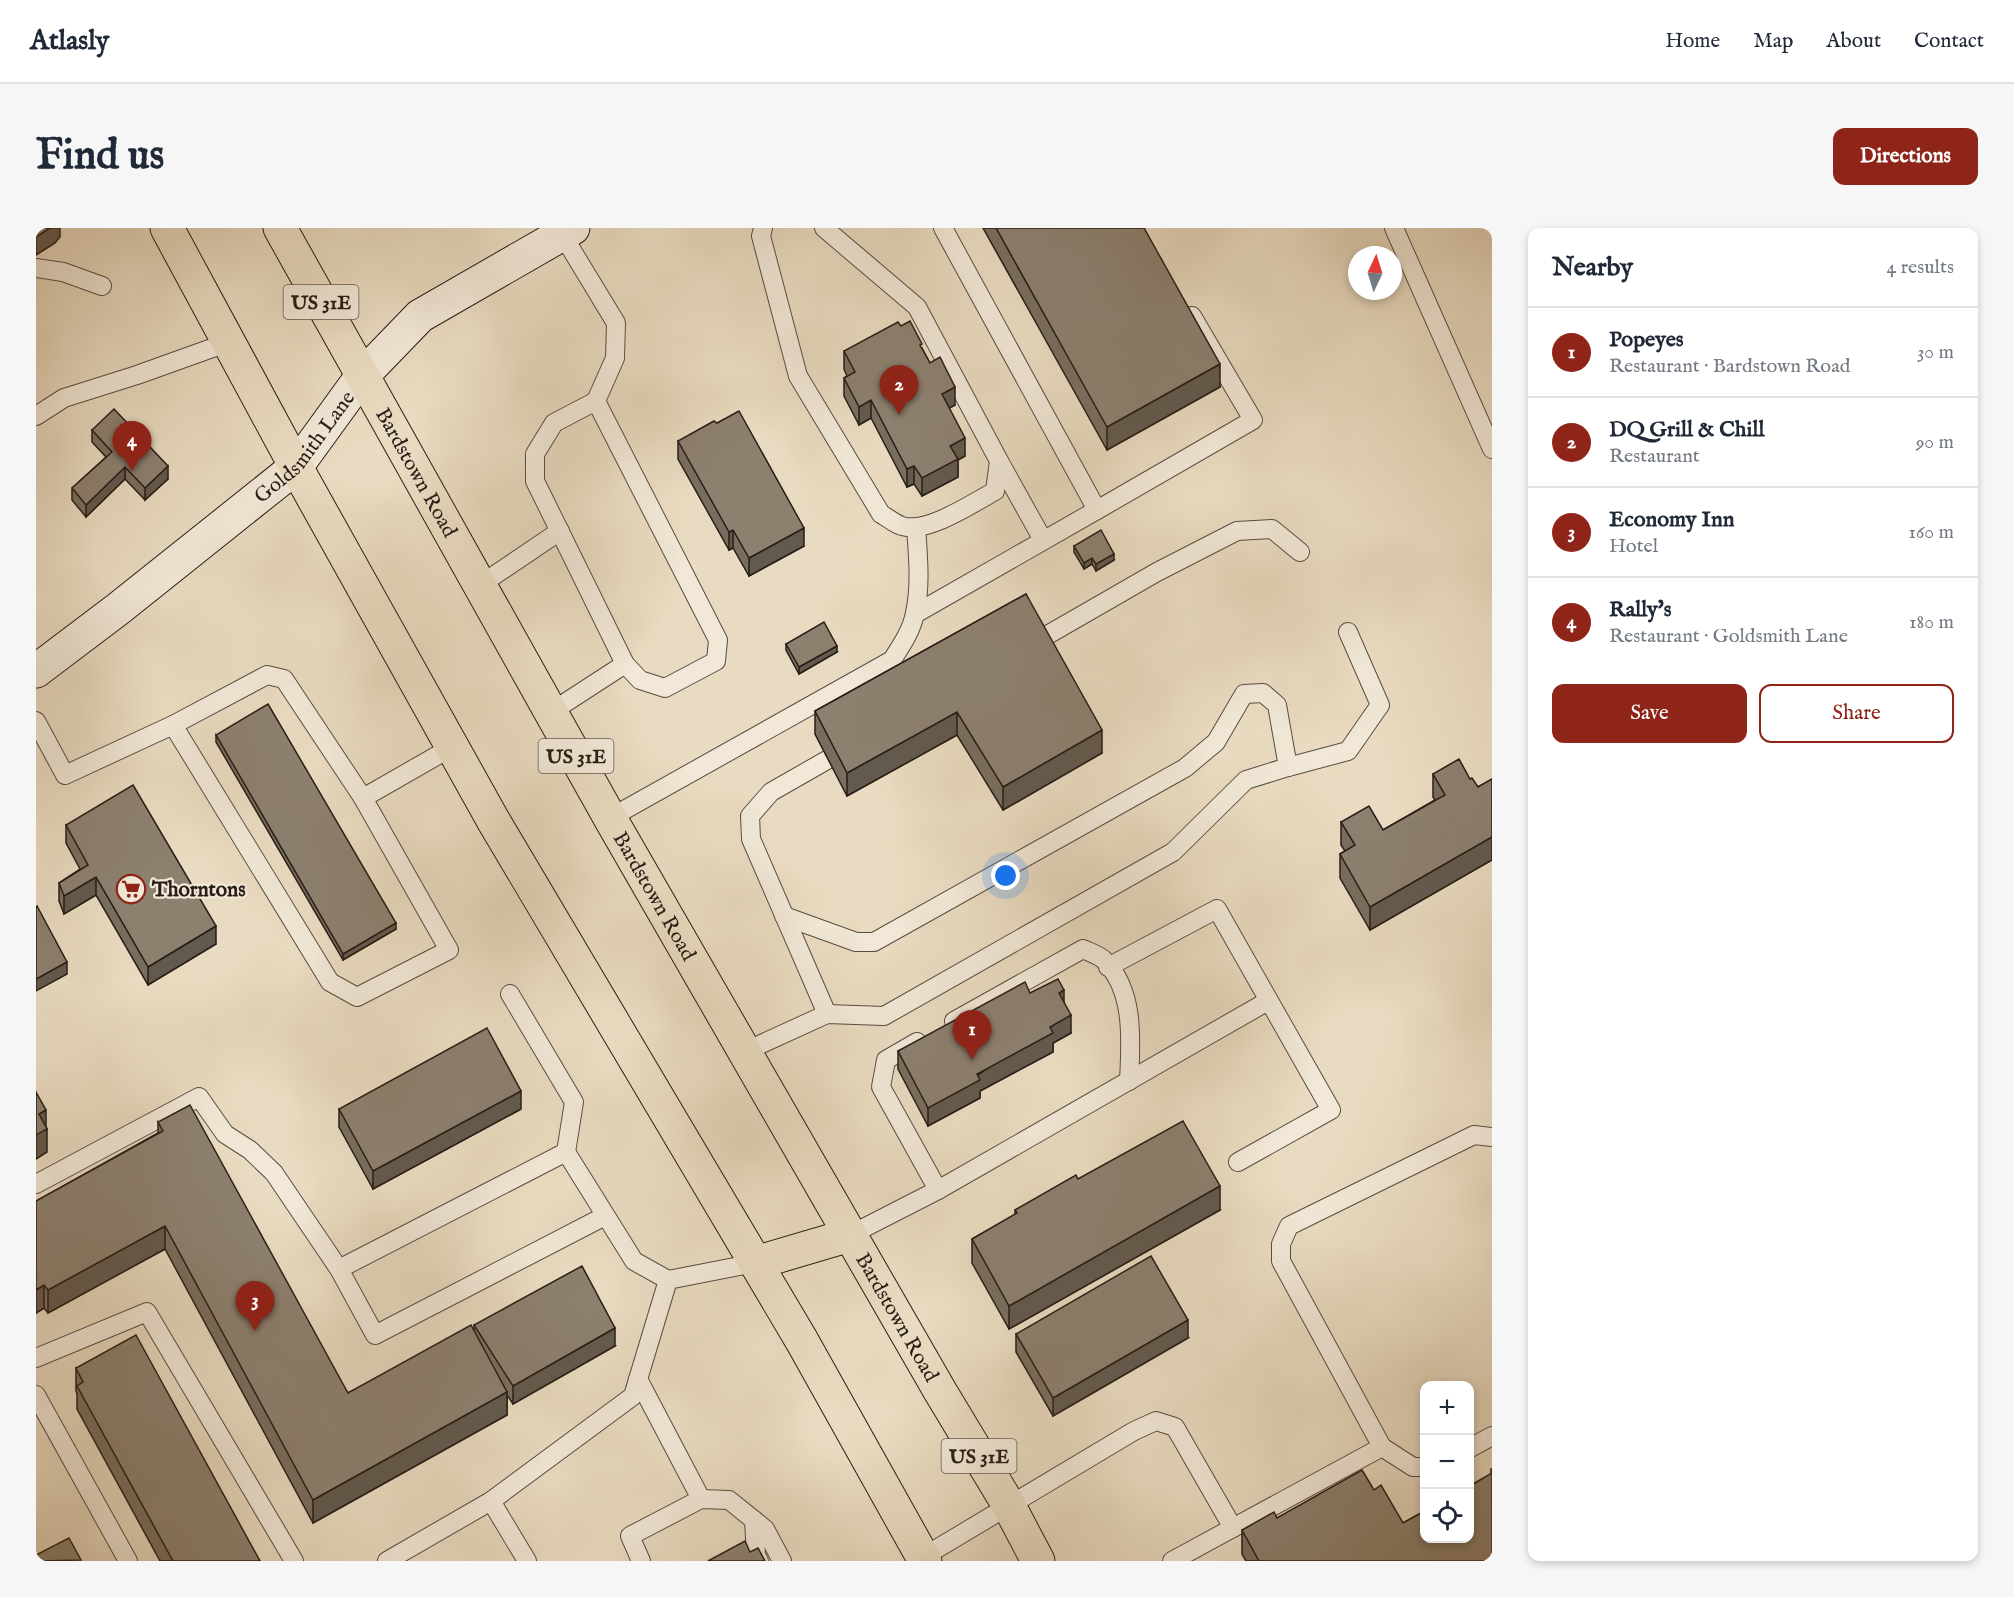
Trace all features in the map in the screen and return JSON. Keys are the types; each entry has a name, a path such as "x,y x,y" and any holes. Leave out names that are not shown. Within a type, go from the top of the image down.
{"main road":[{"path":"167,228 296,467 493,820 802,1341 924,1559"},
{"name":"Bardstown Road","path":"280,228 610,818 940,1391 1008,1504 1038,1561"},
{"path":"755,1263 850,1235"}],"street":[{"name":"Goldsmith Lane","path":"36,671 118,609 296,467 362,376 420,316 567,231"}],"lane":[{"path":"763,228 761,236 798,376 881,514 902,526 916,527 932,524 995,491 999,461"},
{"path":"824,228 917,307 1043,540"},
{"path":"943,228 1097,510"},
{"path":"1394,228 1492,449"},
{"path":"567,231 616,323 615,358 596,401 554,423 536,454 535,482 625,664 640,680 665,688 716,660 718,640 596,401"},
{"path":"36,267 63,272 102,286"},
{"path":"915,614 1253,420 1182,299"},
{"path":"36,416 64,398 229,342"},
{"path":"610,818 891,660 903,643 915,614 918,576 916,527"},
{"path":"1044,637 1157,572 1237,531 1272,529 1300,552"},
{"path":"480,585 560,531"},
{"path":"746,1051 828,1014 884,1016 1173,852 1246,780 1348,752 1380,705 1348,632"},
{"path":"551,712 625,664"},
{"path":"36,721 65,775 173,725 267,675 284,679 363,798 448,950 357,997 330,982 173,725"},
{"path":"784,916 856,942 874,942 1185,768 1216,742 1244,694 1263,693 1276,705 1288,767"},
{"path":"363,798 452,747"},
{"path":"826,760 771,792 750,816 751,839 828,1014"},
{"path":"1108,967 1217,909 1331,1110 1238,1162"},
{"path":"938,1190 881,1088 886,1060 1083,949 1103,959 1123,987 1132,1035 1130,1081"},
{"path":"510,994 574,1102 566,1152 634,1262 668,1280 755,1263"},
{"path":"850,1235 938,1190 1268,1001"},
{"path":"36,1184 199,1097 225,1134 250,1150 274,1173 339,1269 375,1335 605,1216"},
{"path":"1420,1467 1413,1467 1382,1447 1281,1261 1281,1244 1289,1226 1474,1135 1492,1137"},
{"path":"339,1269 566,1152"},
{"path":"387,1561 491,1500 633,1396 668,1280"},
{"path":"36,1358 147,1312 294,1561"},
{"path":"638,1379 701,1499"},
{"path":"36,1395 128,1561"},
{"path":"924,1559 1008,1504 1134,1431 1156,1421 1175,1427 1233,1528"},
{"path":"1474,1446 1492,1436"},
{"path":"1178,1560 1382,1447"},
{"path":"641,1561 630,1536 701,1499 729,1500 765,1529 782,1561"},
{"path":"491,1500 527,1561"},
{"path":"754,1520 756,1556 759,1561"}],"building":[{"path":"36,228 50,228 36,237"},
{"path":"996,228 1144,228 1220,364 1107,427"},
{"path":"910,321 930,363 940,357 955,387 942,394 965,438 950,446 958,459 922,478 914,466 907,469 871,400 859,407 844,378 855,372 844,351 898,322 901,326"},
{"path":"114,409 168,466 145,488 125,467 86,505 72,488 112,452 92,430"},
{"path":"739,411 804,528 749,558 733,530 729,532 678,441 714,421 717,423"},
{"path":"1101,530 1114,554 1096,564 1092,558 1084,563 1074,546"},
{"path":"1026,594 1102,730 1003,787 957,712 847,773 815,711"},
{"path":"824,622 837,646 799,667 786,644"},
{"name":"Thorntons","path":"268,704 396,923 343,954 216,735"},
{"path":"1459,759 1470,779 1472,778 1478,787 1492,779 1492,837 1370,907 1340,854 1355,845 1341,822 1369,806 1383,830 1445,795 1433,774"},
{"name":"Thorntons","path":"133,785 216,926 148,967 96,877 64,896 59,883 88,865 66,825"},
{"path":"36,907 67,962 36,979"},
{"path":"1058,979 1064,990 1059,993 1071,1015 1050,1027 1053,1033 977,1074 980,1080 928,1108 898,1051 1025,982 1030,993"},
{"path":"487,1028 521,1091 373,1171 339,1109"},
{"path":"36,1092 46,1110 39,1114 47,1129 36,1135"},
{"path":"190,1105 348,1393 471,1325 507,1392 313,1500 165,1226 48,1290 44,1285 36,1290 36,1201 163,1131 158,1122"},
{"path":"1183,1121 1220,1186 1009,1306 972,1239 1017,1213 1015,1210 1076,1175 1078,1179"},
{"path":"1151,1256 1188,1320 1053,1398 1016,1334"},
{"path":"582,1266 615,1328 513,1386 474,1325"},
{"path":"136,1335 260,1561 173,1561 77,1386 83,1382 76,1368"},
{"path":"1362,1470 1374,1490 1381,1485 1403,1523 1420,1514 1420,1543 1474,1543 1474,1484 1492,1473 1492,1561 1259,1561 1242,1530 1274,1512 1277,1518"},
{"path":"69,1538 81,1560 38,1561 36,1555"},
{"path":"745,1541 750,1552 758,1548 765,1561 708,1561"}],"place":[{"name":"DQ Grill & Chill","path":"899,415"},
{"name":"Rally's","path":"132,471"},
{"name":"Thorntons","path":"131,889"},
{"name":"Popeyes","path":"972,1060"},
{"name":"Economy Inn","path":"255,1331"}]}
